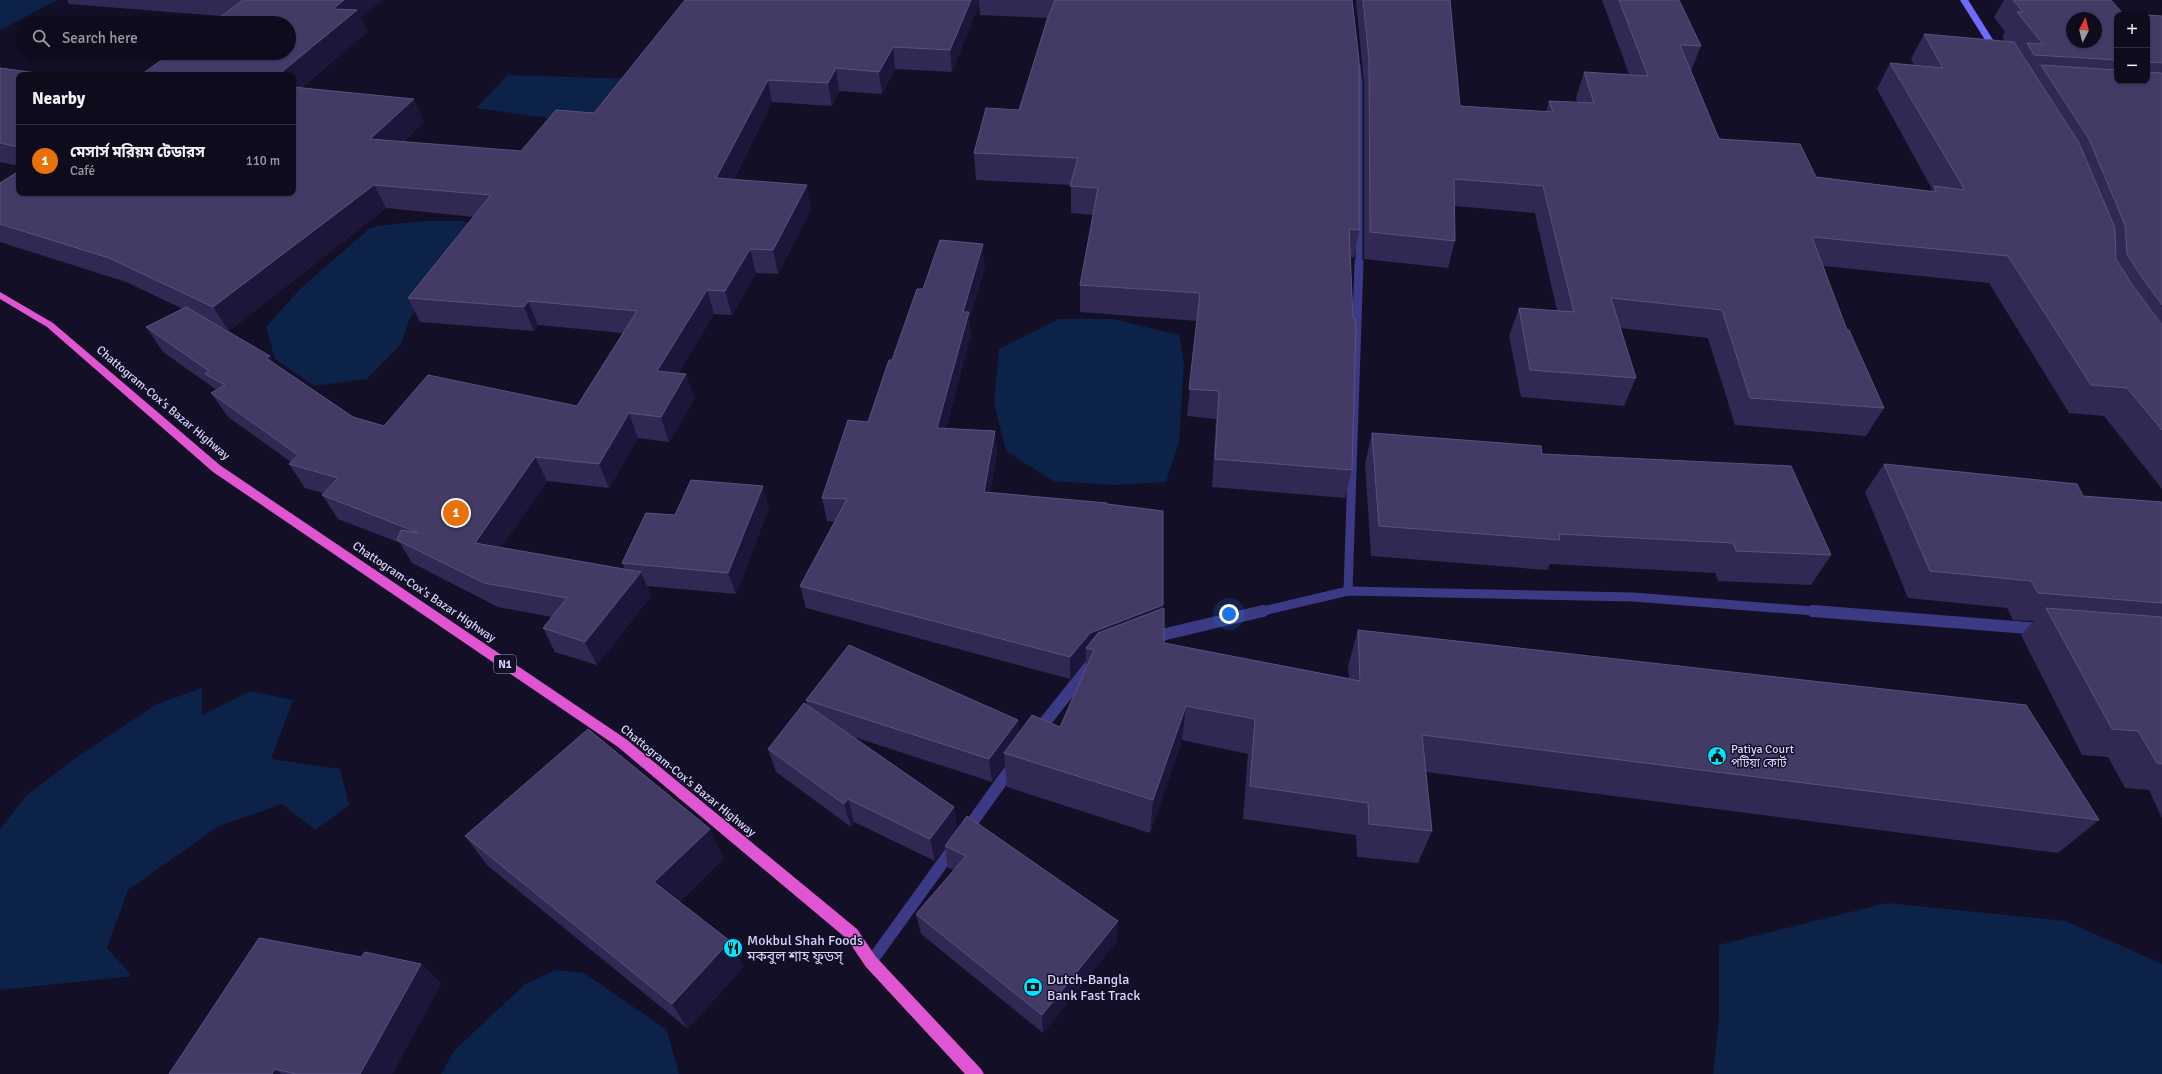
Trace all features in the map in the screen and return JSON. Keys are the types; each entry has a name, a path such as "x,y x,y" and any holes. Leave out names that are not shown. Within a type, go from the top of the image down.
{"highway":[{"name":"Chattogram-Cox's Bazar Highway","path":"0,295 50,325 218,469 622,743 852,934 871,962 976,1074"}],"main road":[{"path":"1964,0 2001,59"}],"street":[{"path":"1348,591 1360,221 1359,86 1356,54"},
{"path":"1137,645 1166,634 1348,591 1632,597 2054,630"},
{"path":"1030,742 1093,662 1100,659"},
{"path":"871,962 1021,754"}],"water":[{"path":"0,0 57,0 27,16 16,16 16,22 0,30"},
{"path":"508,75 631,79 592,124 476,108"},
{"path":"425,221 462,221 483,226 477,238 410,318 401,344 367,379 314,386 275,359 266,327 300,289 369,229 377,226"},
{"path":"1059,319 1113,319 1179,335 1184,364 1179,442 1166,482 1112,485 1053,481 1006,451 994,403 999,349"},
{"path":"202,688 202,715 251,691 293,700 271,759 340,769 349,805 315,830 282,804 219,826 128,890 107,948 132,976 0,990 0,829 27,795 80,755 157,704"},
{"path":"1887,903 2066,921 2162,964 2162,1074 1713,1074 1719,1018 1719,945"},
{"path":"556,970 584,973 667,1030 679,1074 441,1074 454,1051 525,984"}],"building":[{"path":"243,0 344,0 333,9 357,10 282,72 145,72 161,60 296,60 296,16 221,16"},
{"path":"685,0 971,0 950,50 893,47 879,72 836,68 828,83 768,80 716,178 807,185 773,250 750,249 725,291 707,290 657,371 686,374 661,417 629,413 599,464 535,457 475,543 641,572 585,642 543,628 567,598 484,583 397,540 401,530 419,533 322,495 338,478 289,464 298,455 211,393 225,385 205,374 209,371 146,327 186,307 270,356 266,358 353,417 384,426 428,375 577,406 637,311 528,301 524,307 408,298 491,195 374,185 213,307 109,258 0,224 0,183 16,173 16,196 296,196 296,87 414,99 370,139 521,151 556,110 594,113"},
{"path":"1055,0 1352,0 1359,60 1359,230 1349,229 1353,318 1355,318 1356,326 1352,470 1215,459 1219,391 1189,389 1200,293 1080,285 1098,188 1070,186 1078,158 974,153 986,108 1019,110 1047,20"},
{"path":"1363,0 1450,0 1460,106 1553,112 1549,101 1594,103 1584,72 1648,76 1619,0 1679,0 1701,46 1680,45 1719,139 1800,144 1816,177 1936,192 1934,186 1965,190 1890,63 1943,68 1924,34 2014,42 2079,143 2115,228 2116,259 2131,283 2162,325 2162,430 2127,388 2091,385 2008,256 1812,237 1847,330 1849,330 1884,408 1750,398 1722,310 1611,298 1636,378 1530,370 1519,308 1574,312 1543,186 1454,179 1455,241 1370,232 1369,59"},
{"path":"2013,0 2111,0 2121,12 2114,12 2114,60 2034,55 2027,43 2043,44 2017,12 2023,12"},
{"path":"2150,15 2162,16 2162,63 2150,62"},
{"path":"2041,65 2114,70 2114,84 2150,84 2150,72 2162,73 2162,305 2127,254 2125,225 2089,139"},
{"path":"0,68 29,72 16,72 16,146 0,143"},
{"path":"940,240 983,244 963,312 969,312 937,428 995,431 984,492 1107,503 1163,511 1163,605 1090,633 1070,657 800,586 847,499 822,498 848,420 868,422 889,360 892,360 917,289 923,289"},
{"path":"1372,433 1541,446 1542,454 1791,466 1831,555 1736,551 1733,543 1559,534 1560,540 1379,526"},
{"path":"1884,464 2077,484 2083,496 2162,502 2162,603 2038,593 2031,581 1930,571"},
{"path":"691,480 763,486 728,573 622,563 646,513 675,515"},
{"path":"1164,608 1164,643 1360,681 1358,630 2026,705 2099,820 1422,735 1432,831 1369,824 1368,803 1250,786 1255,719 1186,706 1153,800 1004,753 1032,715 1060,727 1094,650 1086,648 1098,633"},
{"path":"2046,608 2162,617 2162,764 2157,763 2138,731 2112,729"},
{"path":"849,645 1018,720 989,759 806,700"},
{"path":"804,703 954,807 930,839 848,799 844,804 768,749"},
{"path":"588,729 710,829 654,882 730,941 672,1004 465,836"},
{"name":"Dutch-Bangla Bank Fast Track","path":"967,816 1118,921 1042,1015 916,914 966,856 945,846"},
{"path":"259,938 361,957 365,952 421,964 360,1074 296,1074 275,1069 272,1074 169,1074"}],"place":[{"name":"মেসার্স মরিয়ম টেডারস","path":"456,513"},
{"name":"Patiya Court পটিয়া কোর্ট","path":"1717,756"},
{"name":"Mokbul Shah Foods মকবুল শাহ ফুডস্","path":"733,948"},
{"name":"Dutch-Bangla Bank Fast Track","path":"1033,987"}]}
